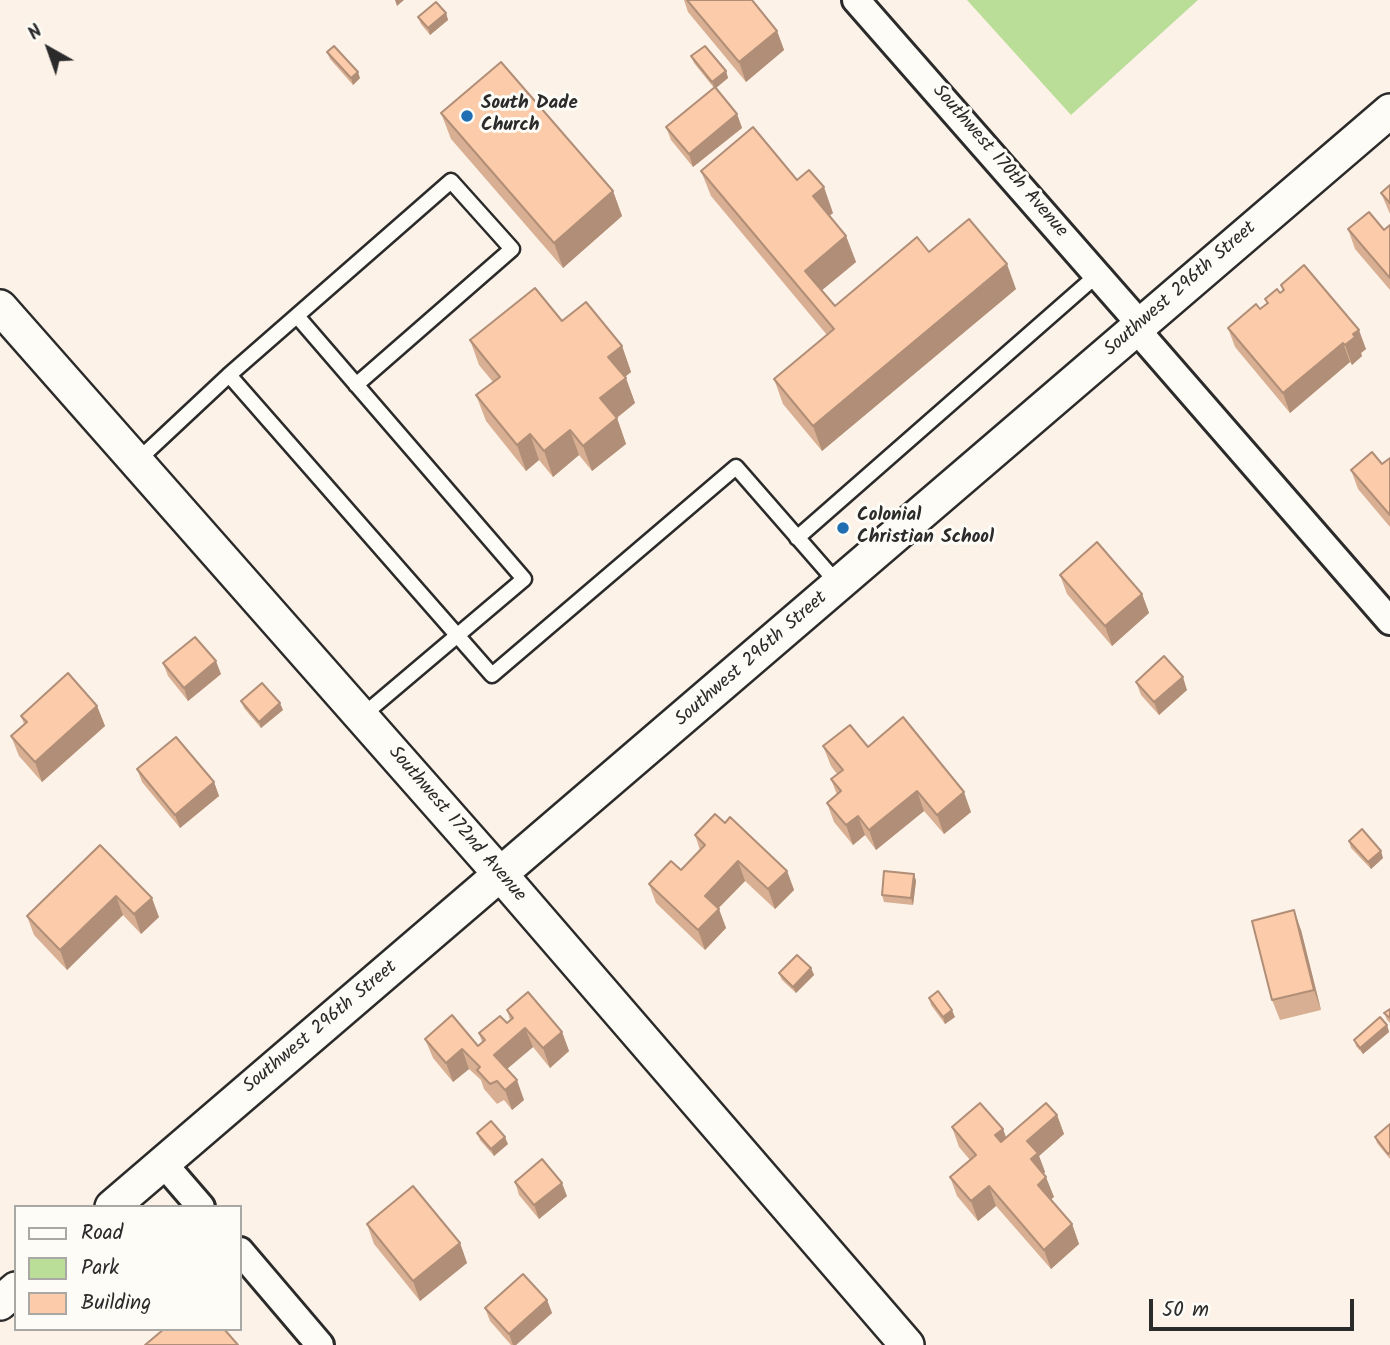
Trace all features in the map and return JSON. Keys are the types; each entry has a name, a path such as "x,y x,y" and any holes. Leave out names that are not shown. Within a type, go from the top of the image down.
{"street":[{"name":"Southwest 170th Avenue","path":"856,0 1097,275 1138,327 1390,621"},
{"name":"Southwest 296th Street","path":"114,1205 1390,111"},
{"name":"Southwest 172nd Avenue","path":"0,307 501,875 907,1345"},
{"path":"163,1163 199,1205"},
{"path":"242,1253 320,1345"},
{"path":"0,1303 14,1291"}],"lane":[{"path":"136,462 229,376 451,181 512,249 356,385"},
{"path":"797,538 1097,275"},
{"path":"297,316 524,579 360,717"},
{"path":"229,376 492,675 736,467 839,585"}],"green space":[{"path":"967,0 1198,0 1071,115"}],"building":[{"path":"687,0 752,0 777,31 739,62"},
{"path":"436,2 446,13 428,28 418,17"},
{"path":"334,46 358,72 351,78 327,52"},
{"path":"705,46 726,71 712,82 691,56"},
{"path":"501,62 613,191 554,243 441,113"},
{"path":"715,87 737,114 689,154 666,127"},
{"path":"753,127 797,180 809,170 824,187 813,196 846,236 805,271 835,306 917,237 929,252 969,219 1007,264 813,426 774,379 834,329 701,171"},
{"path":"1390,185 1390,203 1381,193"},
{"path":"1369,212 1384,230 1390,225 1390,278 1348,229"},
{"path":"1304,265 1359,330 1353,334 1355,337 1345,345 1343,343 1283,393 1228,328 1256,304 1260,309 1268,303 1265,299 1277,289 1280,293 1284,290 1281,285"},
{"path":"535,288 562,321 586,302 622,346 608,357 626,378 600,398 617,418 583,446 570,430 544,451 530,434 517,445 476,395 500,377 470,340"},
{"path":"1372,452 1382,464 1390,458 1390,515 1351,470"},
{"path":"1097,542 1142,594 1105,626 1060,575"},
{"path":"195,637 216,661 184,688 163,663"},
{"path":"1164,656 1183,677 1154,702 1136,682"},
{"path":"68,673 97,706 35,762 11,736 27,722 21,716"},
{"path":"262,683 280,703 259,722 241,701"},
{"path":"903,717 964,792 937,815 917,791 869,830 858,816 846,825 827,803 841,791 831,779 843,770 823,746 850,725 868,747"},
{"path":"176,737 214,782 175,815 137,769"},
{"path":"715,814 725,823 730,817 787,871 768,889 738,861 705,896 719,909 698,930 649,884 671,861 681,870 705,845 695,835"},
{"path":"1362,829 1381,851 1368,862 1349,841"},
{"path":"100,845 152,898 134,914 116,896 60,950 27,916"},
{"path":"884,871 914,874 911,898 882,895"},
{"path":"1294,910 1314,990 1272,1000 1252,921"},
{"path":"797,955 811,968 793,987 779,973"},
{"path":"938,991 952,1010 943,1017 929,998"},
{"path":"528,992 562,1032 543,1048 525,1028 494,1055 517,1080 505,1090 497,1081 490,1084 477,1070 480,1067 462,1049 446,1063 425,1039 452,1015 478,1046 485,1040 479,1033 500,1016 507,1023 513,1018 507,1010"},
{"path":"1380,1017 1387,1025 1360,1048 1354,1040"},
{"path":"980,1103 1003,1129 995,1135 1001,1142 1046,1103 1057,1115 1027,1141 1038,1153 1031,1159 1046,1177 1038,1185 1072,1224 1044,1250 989,1186 971,1201 950,1177 976,1155 952,1127"},
{"path":"491,1121 505,1137 491,1149 477,1133"},
{"path":"1390,1124 1390,1152 1388,1154 1375,1137"},
{"path":"542,1159 562,1183 534,1205 515,1182"},
{"path":"413,1186 460,1243 413,1281 367,1224"},
{"path":"523,1274 547,1300 509,1334 485,1308"},
{"path":"162,1331 226,1331 238,1345 145,1345"}],"place":[{"name":"South Dade Church","path":"467,116"},
{"name":"Colonial Christian School","path":"843,528"}]}
